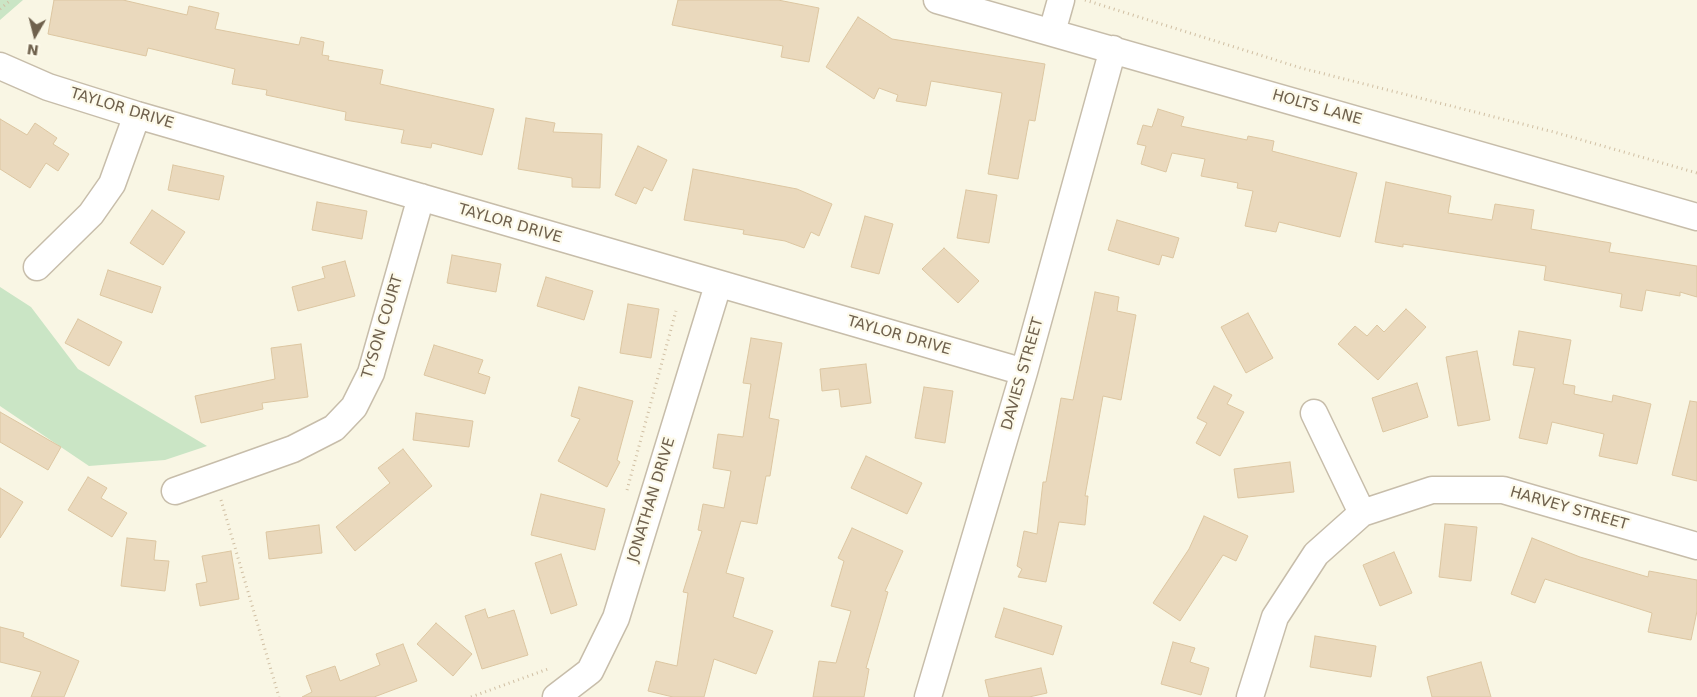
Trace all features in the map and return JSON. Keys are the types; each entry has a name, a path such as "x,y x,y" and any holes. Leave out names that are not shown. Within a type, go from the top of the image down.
{"street":[{"name":"HOLTS LANE","path":"937,0 1697,217"},
{"path":"1052,32 1061,0"},
{"name":"DAVIES STREET","path":"928,697 1024,372 1113,49"},
{"name":"TAYLOR DRIVE","path":"0,66 48,87 137,115 718,285 1024,372"},
{"path":"37,267 91,214 112,184 137,115"},
{"name":"TYSON COURT","path":"176,490 214,478 301,445 334,428 354,407 371,373 420,198"},
{"name":"JONATHAN DRIVE","path":"556,697 590,671 616,618 718,285"},
{"path":"1314,413 1362,513"},
{"name":"HARVEY STREET","path":"1250,697 1275,617 1316,554 1362,513 1432,490 1503,490 1697,546"}],"path":[{"path":"0,9 11,0"},
{"path":"1086,0 1302,68 1554,132 1697,173"},
{"path":"624,499 676,311"},
{"path":"214,478 279,697"},
{"path":"471,697 519,681 554,666"}],"green space":[{"path":"0,0 23,0 0,20"},
{"path":"0,287 31,307 78,369 207,446 165,460 89,466 0,406"}],"building":[{"path":"54,0 123,0 187,15 189,6 219,13 215,29 299,45 301,37 324,42 322,55 329,56 328,60 383,70 380,84 494,109 482,155 432,143 431,148 401,143 404,130 345,120 346,112 266,95 267,90 232,84 235,69 148,48 146,56 48,34"},
{"path":"678,0 778,0 819,8 809,62 781,57 783,46 672,25"},
{"path":"858,17 892,39 1045,64 1035,121 1029,120 1018,179 988,174 1002,93 931,81 926,106 896,101 898,95 879,88 874,99 826,67"},
{"path":"1158,109 1184,117 1181,126 1247,140 1248,136 1274,141 1272,151 1357,173 1340,237 1279,222 1276,232 1245,226 1253,191 1237,188 1238,183 1201,176 1205,159 1172,153 1166,172 1141,164 1146,146 1137,144 1143,125 1152,127"},
{"path":"526,118 555,123 553,132 602,134 600,188 572,187 572,178 518,169"},
{"path":"0,119 27,135 35,123 57,138 53,144 69,154 58,171 46,163 30,188 0,169"},
{"path":"638,146 667,160 652,191 644,187 636,204 615,195"},
{"path":"173,165 224,176 219,200 168,190"},
{"path":"693,169 797,189 832,204 819,236 811,232 804,248 785,241 743,234 744,230 684,220"},
{"path":"1386,182 1451,196 1448,213 1492,220 1495,204 1534,210 1531,229 1611,243 1609,252 1697,266 1697,297 1680,292 1680,296 1646,290 1642,311 1620,307 1622,294 1544,280 1546,266 1403,244 1403,247 1375,242"},
{"path":"966,190 997,195 989,243 957,238"},
{"path":"317,202 367,211 362,239 312,230"},
{"path":"152,210 185,232 163,265 130,243"},
{"path":"865,216 893,224 879,274 851,267"},
{"path":"1117,220 1179,238 1173,258 1162,255 1159,265 1108,250"},
{"path":"944,248 979,281 958,303 922,269"},
{"path":"452,255 501,264 496,292 447,283"},
{"path":"345,261 355,296 298,311 292,287 325,278 322,267"},
{"path":"108,270 161,287 152,313 100,295"},
{"path":"546,277 593,291 584,320 537,306"},
{"path":"1095,292 1119,297 1117,311 1136,315 1121,400 1103,396 1085,496 1088,496 1085,525 1059,522 1046,582 1018,577 1022,569 1017,566 1024,531 1037,534 1043,482 1046,482 1061,398 1073,400"},
{"path":"628,304 659,309 651,358 620,353"},
{"path":"1406,309 1426,327 1378,380 1338,344 1355,326 1367,336 1377,325 1384,332"},
{"path":"1248,313 1273,358 1246,373 1221,327"},
{"path":"78,319 122,342 109,366 65,343"},
{"path":"1519,331 1571,340 1563,384 1575,386 1574,394 1612,402 1613,395 1651,404 1637,464 1599,456 1604,434 1552,422 1547,444 1519,438 1535,368 1513,365"},
{"path":"751,338 782,343 769,418 779,420 770,476 766,476 757,524 741,521 726,573 744,578 733,617 773,631 756,674 714,659 704,697 673,697 648,691 656,661 677,666 688,593 683,592 702,531 698,530 703,504 724,508 731,471 713,468 718,434 743,437 751,384 743,383"},
{"path":"301,344 308,397 262,403 263,409 201,423 195,396 275,379 271,348"},
{"path":"434,345 483,360 478,373 490,377 485,394 424,375"},
{"path":"1477,351 1490,420 1458,426 1446,357"},
{"path":"866,364 871,403 841,407 839,389 822,391 820,369"},
{"path":"1417,383 1428,417 1383,432 1372,398"},
{"path":"1214,386 1232,395 1227,404 1244,412 1220,456 1196,443 1207,423 1197,418"},
{"path":"579,387 633,401 617,460 620,462 607,487 558,461 580,419 571,416"},
{"path":"924,387 953,391 945,443 915,438"},
{"path":"1690,401 1697,402 1697,481 1672,475"},
{"path":"0,412 61,447 48,470 0,442"},
{"path":"416,413 473,421 469,447 413,440"},
{"path":"403,449 432,486 355,551 336,527 390,483 378,468"},
{"path":"866,456 922,483 907,514 851,488"},
{"path":"1290,462 1294,492 1238,498 1234,469"},
{"path":"88,477 107,488 101,498 127,513 112,537 68,510"},
{"path":"0,488 23,502 0,538"},
{"path":"541,494 605,509 595,550 531,535"},
{"path":"1204,516 1248,536 1236,561 1223,555 1180,621 1153,603 1189,549"},
{"path":"1445,524 1477,527 1471,581 1439,577"},
{"path":"319,525 322,553 269,559 266,532"},
{"path":"852,528 903,551 885,591 888,592 866,668 869,669 864,697 813,697 819,661 836,663 851,611 831,606 844,561 838,558"},
{"path":"127,538 156,541 154,560 169,561 165,591 121,586"},
{"path":"1532,538 1580,557 1648,577 1649,571 1697,580 1697,611 1691,640 1648,632 1652,613 1545,579 1535,603 1511,594"},
{"path":"231,551 239,599 200,606 196,584 207,582 202,556"},
{"path":"1394,552 1412,593 1380,606 1363,565"},
{"path":"561,554 577,605 551,614 535,563"},
{"path":"1004,608 1062,626 1053,655 995,637"},
{"path":"485,609 488,618 514,610 528,655 482,669 465,616"},
{"path":"436,623 472,654 453,676 417,644"},
{"path":"0,627 24,633 23,637 79,661 64,697 31,697 41,672 0,662"},
{"path":"1315,636 1376,646 1371,677 1310,667"},
{"path":"1173,642 1195,648 1190,662 1209,668 1201,695 1161,684"},
{"path":"403,644 417,681 374,697 302,697 312,692 306,676 335,666 340,681 380,665 376,654"},
{"path":"1481,662 1491,697 1432,697 1427,677"},
{"path":"1041,668 1047,693 1029,697 989,697 985,680"}]}
